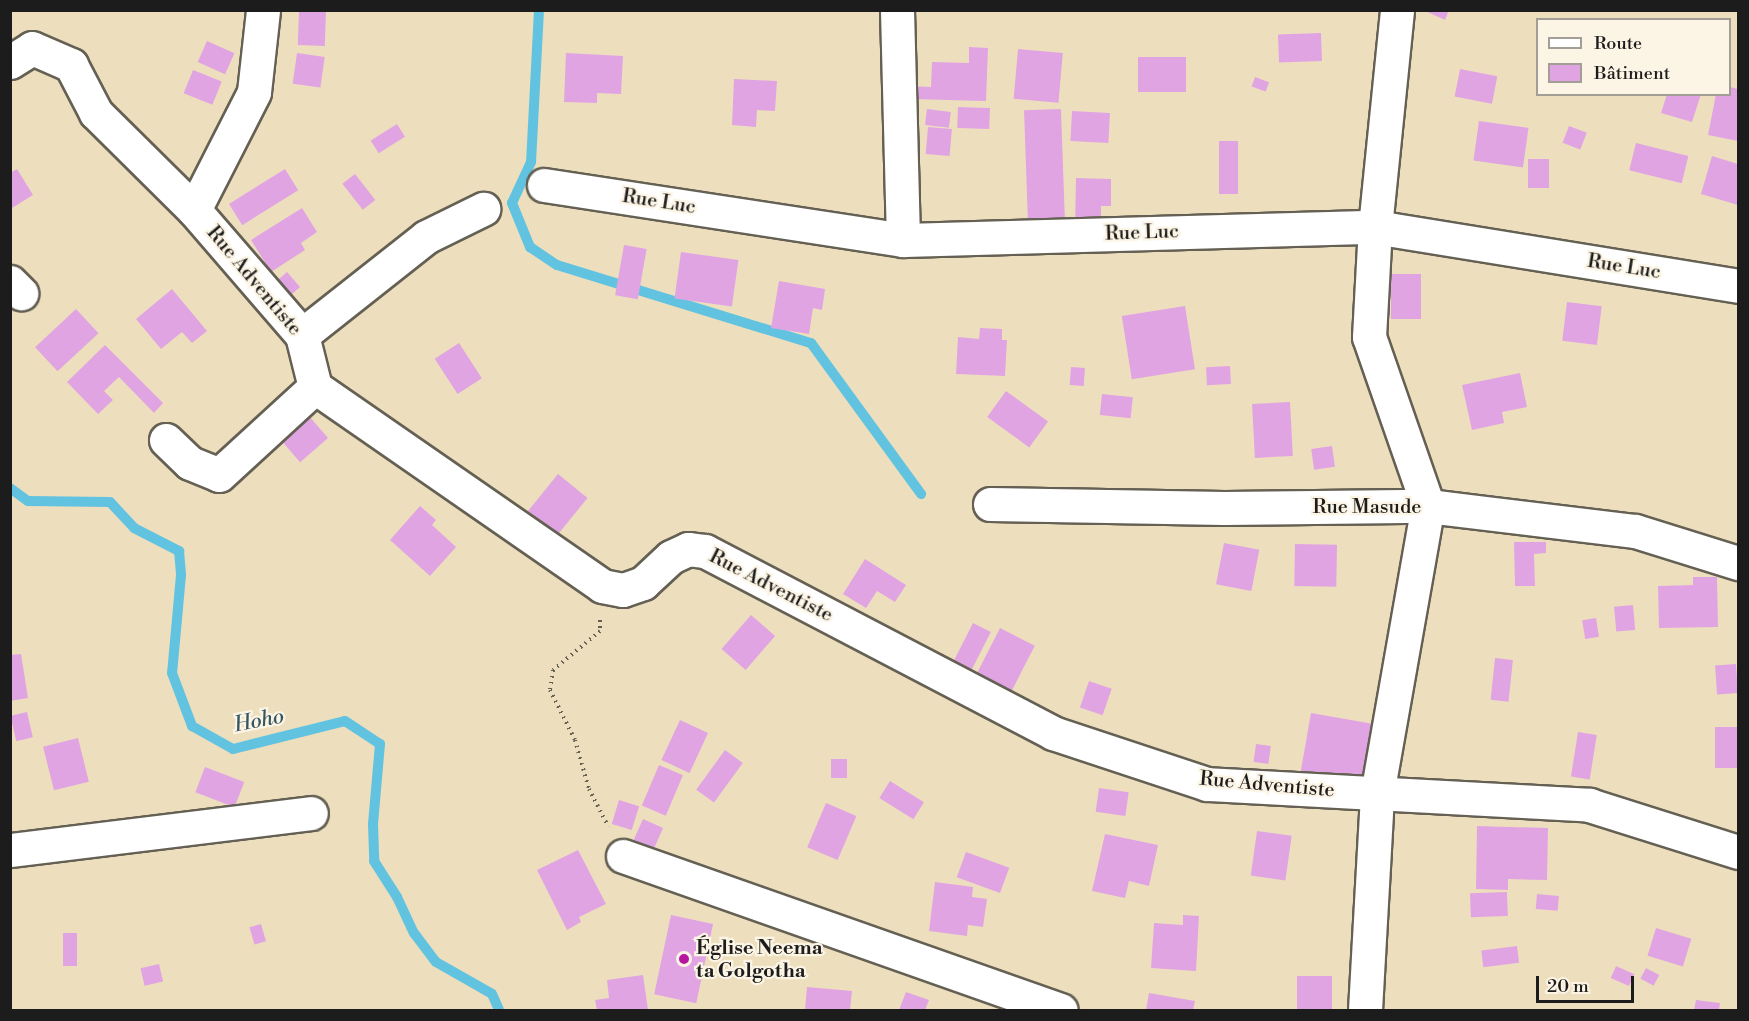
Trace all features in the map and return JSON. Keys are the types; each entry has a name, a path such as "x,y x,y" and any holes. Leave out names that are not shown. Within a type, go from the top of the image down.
{"street":[{"path":"194,210 254,92 263,10"},
{"path":"897,10 903,240"},
{"path":"1365,1011 1377,794 1428,506 1369,337 1375,227 1397,10"},
{"name":"Rue Adventiste","path":"10,62 32,48 71,65 96,113 194,210 302,335 315,387"},
{"name":"Rue Luc","path":"544,185 903,240 1375,227 1738,286"},
{"path":"302,335 426,237 483,209"},
{"path":"166,440 190,463 219,475 315,387 602,586"},
{"name":"Rue Masude","path":"990,504 1224,508 1428,506 1635,531 1738,563"},
{"name":"Rue Adventiste","path":"602,586 622,590 644,583 670,557 688,549 705,551 1053,733 1208,784 1588,805 1738,852"},
{"path":"10,850 311,813"},
{"path":"624,856 1061,1011"}],"path":[{"path":"602,586 600,631 553,670 550,690 575,740 589,789 624,856"}],"building":[{"path":"1423,10 1449,10 1445,20"},
{"path":"299,11 326,12 325,46 298,45"},
{"path":"1321,33 1322,61 1279,62 1278,35"},
{"path":"207,41 234,53 225,74 198,62"},
{"path":"969,47 988,48 986,101 909,99 909,86 931,87 932,62 969,63"},
{"path":"1018,49 1063,53 1058,103 1014,99"},
{"path":"297,53 325,57 320,88 293,84"},
{"path":"566,53 623,56 621,94 597,93 597,103 564,102"},
{"path":"1138,57 1186,57 1186,92 1138,92"},
{"path":"1460,69 1497,76 1492,104 1455,96"},
{"path":"193,70 222,82 212,105 184,93"},
{"path":"1255,77 1269,82 1266,92 1252,86"},
{"path":"734,79 777,81 775,111 757,110 756,127 732,125"},
{"path":"1731,87 1738,89 1738,141 1708,135 1716,96 1731,96"},
{"path":"1666,96 1700,96 1692,122 1661,113"},
{"path":"958,107 990,108 989,129 957,128"},
{"path":"927,109 951,112 949,128 925,125"},
{"path":"1061,109 1065,226 1028,227 1024,110"},
{"path":"1072,111 1110,113 1108,143 1070,141"},
{"path":"1479,121 1529,128 1523,168 1473,161"},
{"path":"397,124 405,137 379,153 371,140"},
{"path":"1569,126 1587,133 1580,150 1563,143"},
{"path":"928,127 952,129 950,156 926,154"},
{"path":"1219,141 1238,141 1238,194 1219,194"},
{"path":"1636,143 1688,156 1682,183 1629,170"},
{"path":"1712,156 1738,164 1738,205 1701,194"},
{"path":"1528,159 1549,159 1549,188 1528,188"},
{"path":"17,169 33,195 12,208 10,173"},
{"path":"285,169 298,190 242,225 229,204"},
{"path":"355,174 375,200 363,210 342,184"},
{"path":"1076,178 1111,179 1111,206 1101,206 1101,229 1075,229"},
{"path":"302,208 317,232 301,243 305,250 271,272 251,240"},
{"path":"624,245 647,249 638,299 615,295"},
{"path":"681,252 738,260 732,307 674,299"},
{"path":"287,272 300,287 284,301 271,286"},
{"path":"1391,274 1421,274 1421,319 1391,319"},
{"path":"779,281 825,289 822,310 813,308 809,334 771,328"},
{"path":"172,289 207,331 192,343 182,332 161,349 136,319"},
{"path":"1567,302 1602,306 1597,345 1562,341"},
{"path":"1185,306 1195,369 1132,379 1122,316"},
{"path":"76,309 99,333 58,371 35,347"},
{"path":"980,328 1002,329 1002,340 1007,340 1005,376 956,374 958,337 979,339"},
{"path":"459,343 482,378 458,394 435,359"},
{"path":"105,345 163,403 154,413 119,377 104,391 113,400 98,414 67,382"},
{"path":"1230,366 1231,384 1207,385 1206,367"},
{"path":"1071,367 1085,368 1084,386 1070,385"},
{"path":"1520,373 1527,407 1502,412 1504,423 1472,430 1462,385"},
{"path":"1006,391 1048,422 1029,447 987,417"},
{"path":"1102,394 1133,397 1131,418 1100,415"},
{"path":"1290,402 1293,456 1255,458 1252,404"},
{"path":"309,416 328,438 300,462 281,440"},
{"path":"1332,446 1335,467 1314,470 1311,449"},
{"path":"558,474 588,498 557,535 528,511"},
{"path":"420,506 436,520 432,525 456,547 430,576 390,540"},
{"path":"1514,542 1546,542 1546,553 1534,554 1535,586 1515,586"},
{"path":"1224,543 1259,550 1251,591 1216,584"},
{"path":"1295,544 1337,545 1336,587 1294,586"},
{"path":"865,559 906,585 895,602 877,591 866,608 843,594"},
{"path":"1693,577 1717,577 1718,627 1659,628 1658,586 1693,585"},
{"path":"1633,605 1635,630 1616,632 1614,607"},
{"path":"751,615 775,636 746,670 721,649"},
{"path":"1596,618 1599,637 1585,639 1582,620"},
{"path":"973,623 991,632 969,674 952,665"},
{"path":"1000,628 1035,646 1010,695 975,677"},
{"path":"21,654 28,698 10,701 10,655"},
{"path":"1495,658 1513,660 1509,702 1491,700"},
{"path":"1736,664 1738,693 1717,694 1715,665"},
{"path":"1089,681 1112,689 1103,715 1080,707"},
{"path":"27,712 33,737 16,741 10,716"},
{"path":"1311,713 1375,724 1364,784 1300,773"},
{"path":"680,720 708,733 690,773 661,760"},
{"path":"1715,727 1738,727 1738,768 1715,768"},
{"path":"1578,732 1597,735 1590,779 1571,776"},
{"path":"78,738 89,782 54,790 43,747"},
{"path":"1256,744 1271,746 1268,764 1253,762"},
{"path":"725,750 743,763 714,803 696,790"},
{"path":"831,759 847,759 847,778 831,778"},
{"path":"659,765 683,775 666,816 642,806"},
{"path":"205,767 244,782 235,807 195,792"},
{"path":"890,781 924,802 913,819 879,798"},
{"path":"1099,788 1129,792 1125,816 1096,812"},
{"path":"619,800 639,806 632,830 612,824"},
{"path":"826,803 856,816 838,860 807,847"},
{"path":"643,819 663,828 653,852 632,843"},
{"path":"1477,826 1548,828 1547,880 1508,879 1508,890 1476,889"},
{"path":"1257,831 1292,836 1285,880 1251,876"},
{"path":"1105,834 1158,845 1149,886 1129,881 1125,898 1092,891"},
{"path":"578,850 606,904 579,917 581,922 567,930 537,870"},
{"path":"966,852 1009,868 1000,893 957,877"},
{"path":"935,882 973,887 972,897 987,899 983,927 968,925 967,936 929,931"},
{"path":"1507,892 1508,916 1471,917 1470,893"},
{"path":"1537,894 1559,896 1558,911 1536,909"},
{"name":"Église Neema ta Golgotha","path":"671,915 713,924 696,1003 654,994"},
{"path":"1183,915 1199,916 1196,971 1151,968 1154,923 1183,925"},
{"path":"261,924 266,941 254,945 249,927"},
{"path":"1656,928 1691,939 1683,967 1648,956"},
{"path":"63,933 77,933 77,966 63,966"},
{"path":"1517,946 1519,963 1483,967 1481,950"},
{"path":"159,964 163,982 145,986 140,968"},
{"path":"1616,966 1634,974 1629,986 1611,978"},
{"path":"1646,968 1659,975 1654,986 1640,979"},
{"path":"643,975 648,1010 597,1010 595,1000 609,998 607,980"},
{"path":"1297,976 1332,976 1332,1010 1297,1010"},
{"path":"807,987 852,991 850,1010 805,1010"},
{"path":"906,992 929,1000 925,1010 899,1010"},
{"path":"1149,993 1195,1001 1193,1010 1146,1010"},
{"path":"1696,1000 1720,1003 1719,1010 1694,1010"}],"waterway":[{"path":"539,10 531,162 512,203 530,247 557,265 811,343 921,494"},
{"name":"Hoho","path":"10,488 28,501 110,502 134,528 179,551 181,575 172,673 192,726 233,749 345,721 380,744 373,824 374,861 397,897 414,933 436,962 492,994 499,1010"}],"place":[{"name":"Église Neema ta Golgotha","path":"684,959"}]}
